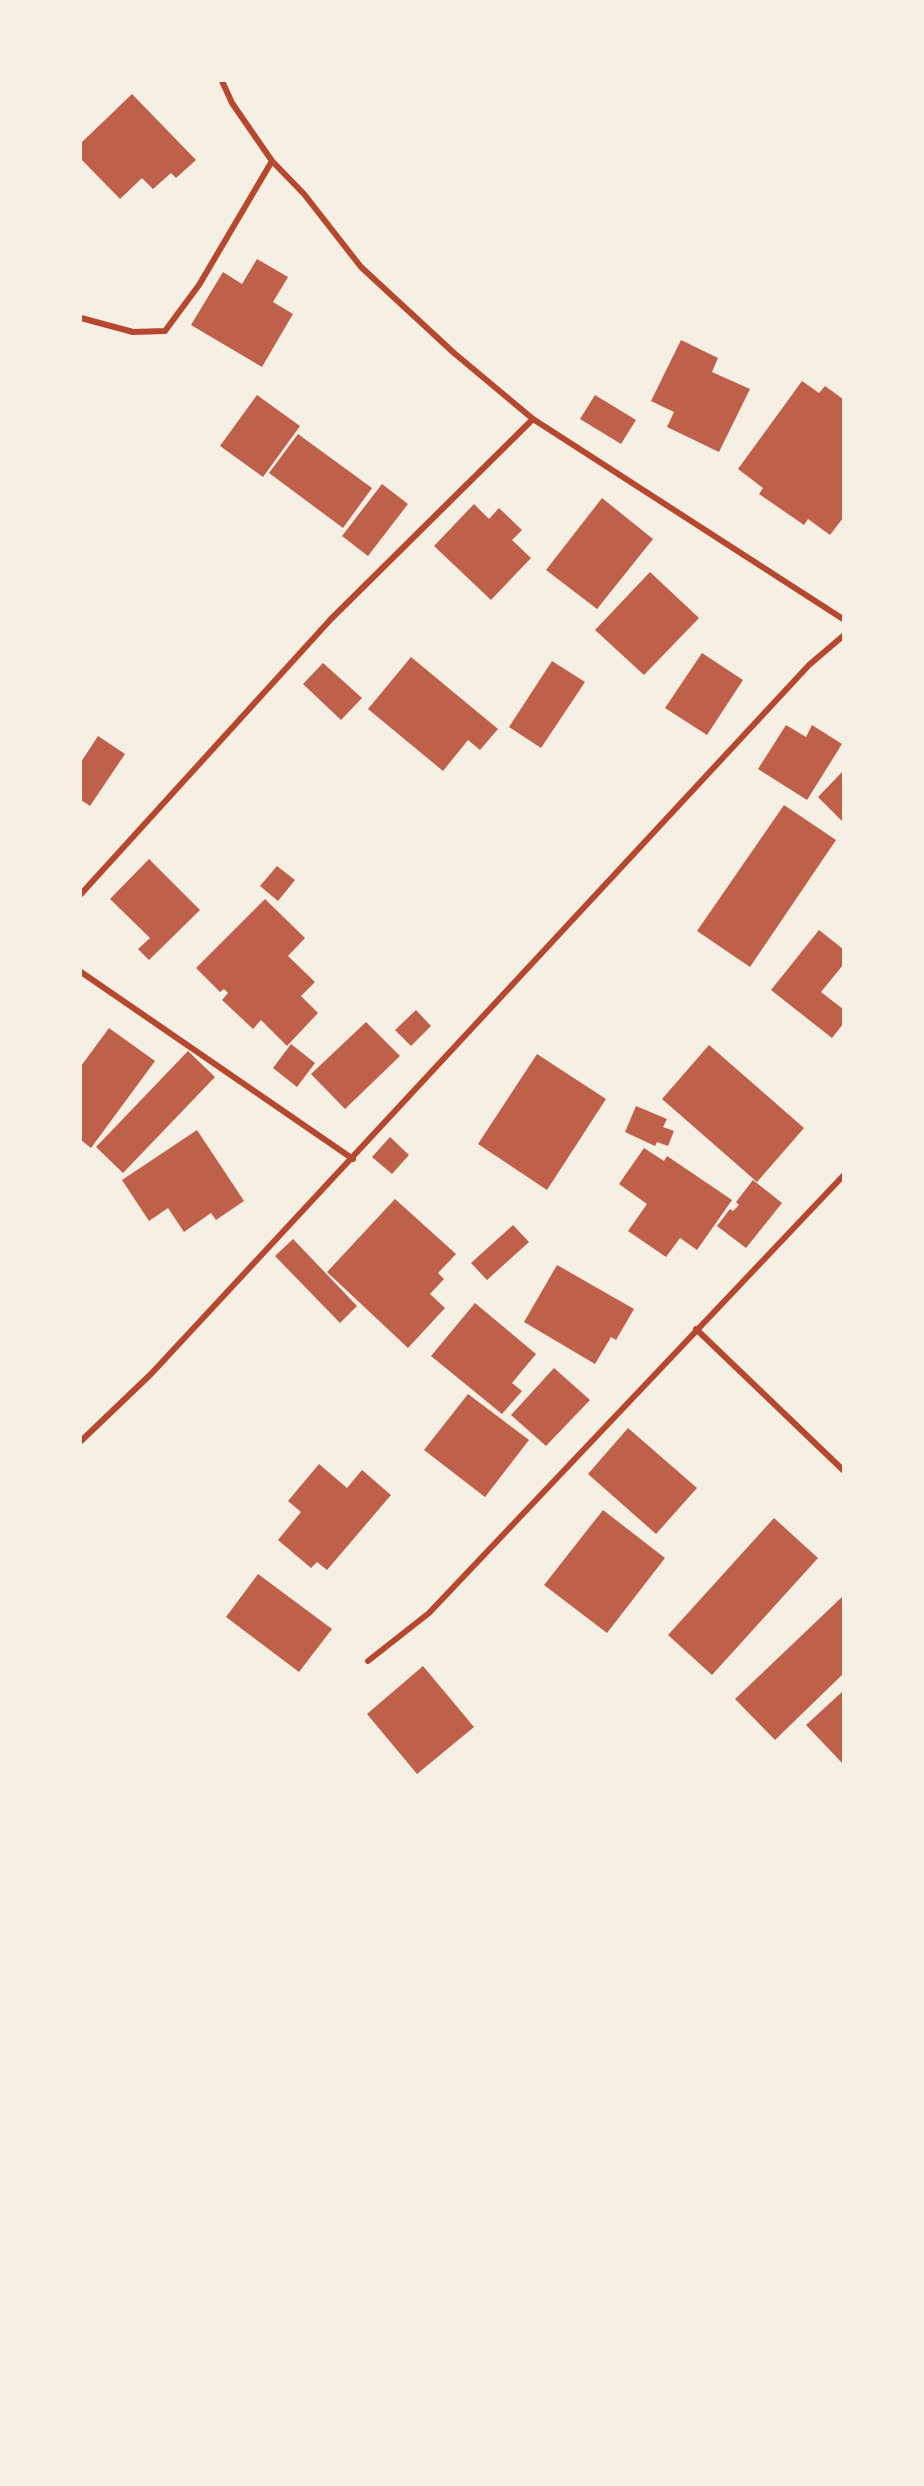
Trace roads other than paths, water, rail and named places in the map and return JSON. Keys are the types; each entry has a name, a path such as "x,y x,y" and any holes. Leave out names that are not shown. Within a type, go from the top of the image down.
{"street":[{"path":"222,81 232,103 272,161 304,194 361,267 454,353 533,419 843,619"},
{"path":"81,318 133,332 165,331 199,285 272,161"},
{"path":"81,894 331,619 533,419"},
{"path":"81,1441 151,1374 354,1159 809,665 843,636"},
{"path":"81,972 354,1159"},
{"path":"368,1661 429,1613 843,1176"},
{"path":"696,1329 843,1470"}]}
